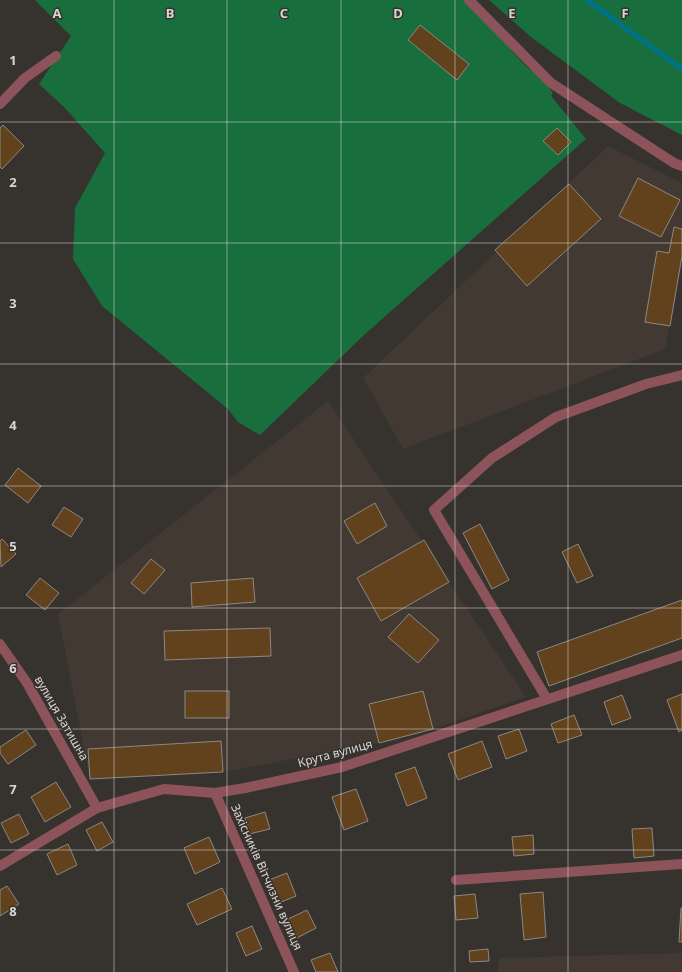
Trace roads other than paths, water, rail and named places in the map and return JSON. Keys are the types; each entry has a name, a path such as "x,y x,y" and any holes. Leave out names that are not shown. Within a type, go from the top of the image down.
{"street":[{"path":"469,0 551,83 674,163 682,166"},
{"path":"0,104 25,78 56,56"},
{"path":"547,699 434,510 492,458 556,417 646,384 682,375"},
{"name":"вулиця Затишна","path":"0,644 27,683 97,808"},
{"name":"Крута вулиця","path":"0,866 97,808 164,789 215,793 342,767 682,655"},
{"name":"Захісників Вітчизни вулиця","path":"215,793 294,972"},
{"path":"456,880 682,864"}],"waterway":[{"path":"587,0 682,69"}]}
